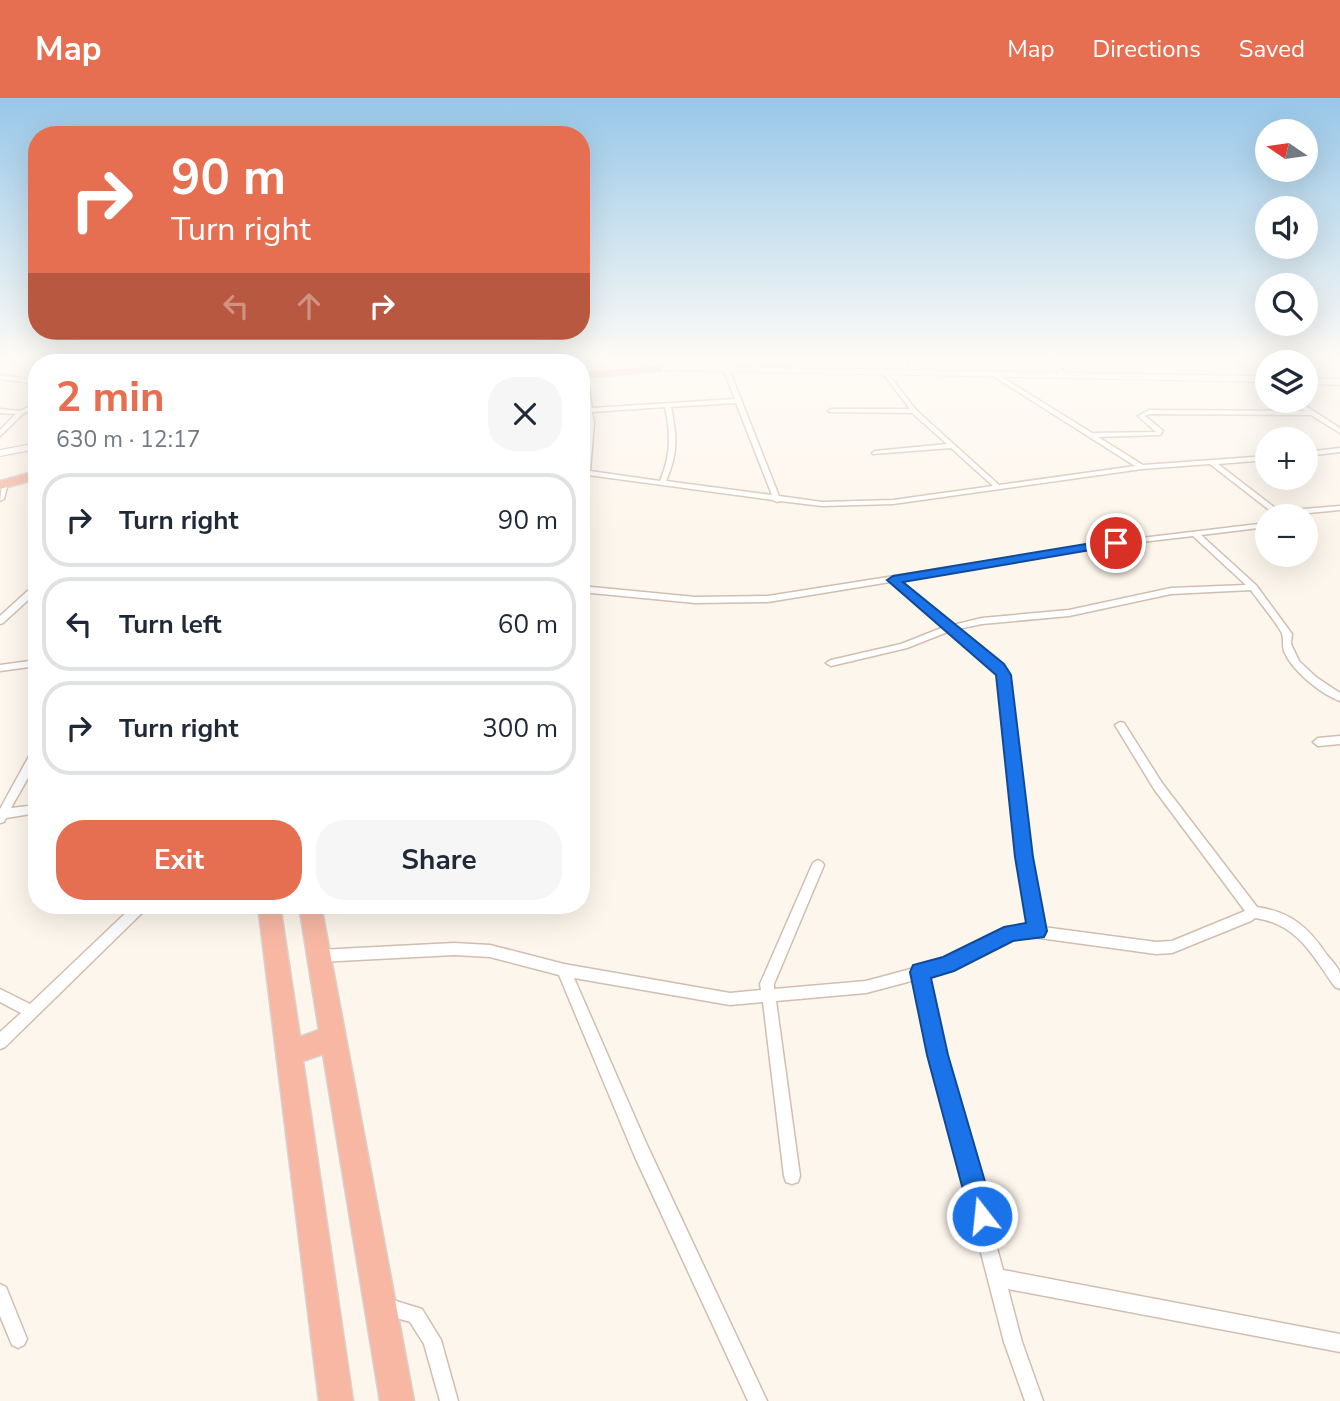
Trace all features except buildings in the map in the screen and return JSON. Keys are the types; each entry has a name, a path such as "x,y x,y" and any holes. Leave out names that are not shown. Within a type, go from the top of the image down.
{"highway":[{"path":"2,484 28,477"},
{"path":"270,914 336,1401"},
{"path":"312,914 397,1401"},
{"path":"289,1054 334,1038"}],"main road":[{"path":"0,453 28,448"}],"street":[{"path":"0,434 17,417"},
{"path":"590,436 591,417"},
{"path":"662,483 672,461 675,439 670,417"},
{"path":"744,417 777,500"},
{"path":"920,417 996,485"},
{"path":"1063,417 1142,467"},
{"path":"1093,435 1158,434 1160,431 1143,417"},
{"path":"1318,417 1340,431"},
{"path":"875,453 951,446"},
{"path":"1318,453 1340,450"},
{"path":"590,477 822,504 893,502 996,485 1142,467 1255,459"},
{"path":"1212,462 1267,504"},
{"path":"0,499 2,484"},
{"path":"1318,511 1340,508"},
{"path":"590,590 695,600 768,600 1116,543 1255,526"},
{"path":"1195,534 1253,587 1287,634 1285,642 1294,660 1340,698"},
{"path":"893,580 948,628 999,667 1003,675 1024,857 1037,931"},
{"path":"831,663 904,646 948,628 1002,618 1069,614 1171,591 1253,587"},
{"path":"0,621 28,595"},
{"path":"0,668 28,664"},
{"path":"1120,725 1158,786 1253,912"},
{"path":"1318,742 1340,740"},
{"path":"2,817 28,769"},
{"path":"2,817 28,811"},
{"path":"792,1176 767,996 771,969 818,865"},
{"path":"319,956 454,949 490,951 564,970 730,999 866,987 947,965 1011,933 1037,931 1156,948 1172,947 1253,912 1272,913 1293,922 1340,983"},
{"path":"0,1042 133,914"},
{"path":"564,970 641,1151 758,1401"},
{"path":"920,972 937,1055 1013,1342 1034,1401"},
{"path":"0,995 32,1011"},
{"path":"998,1278 1340,1343"},
{"path":"0,1293 18,1339"},
{"path":"380,1305 416,1315 432,1340 449,1401"}],"route":[{"path":"982,1216 937,1055 920,972 947,965 996,943 1011,933 1037,931 1024,857 1010,716 1003,675 999,667 948,628 893,580 1116,543"}]}
